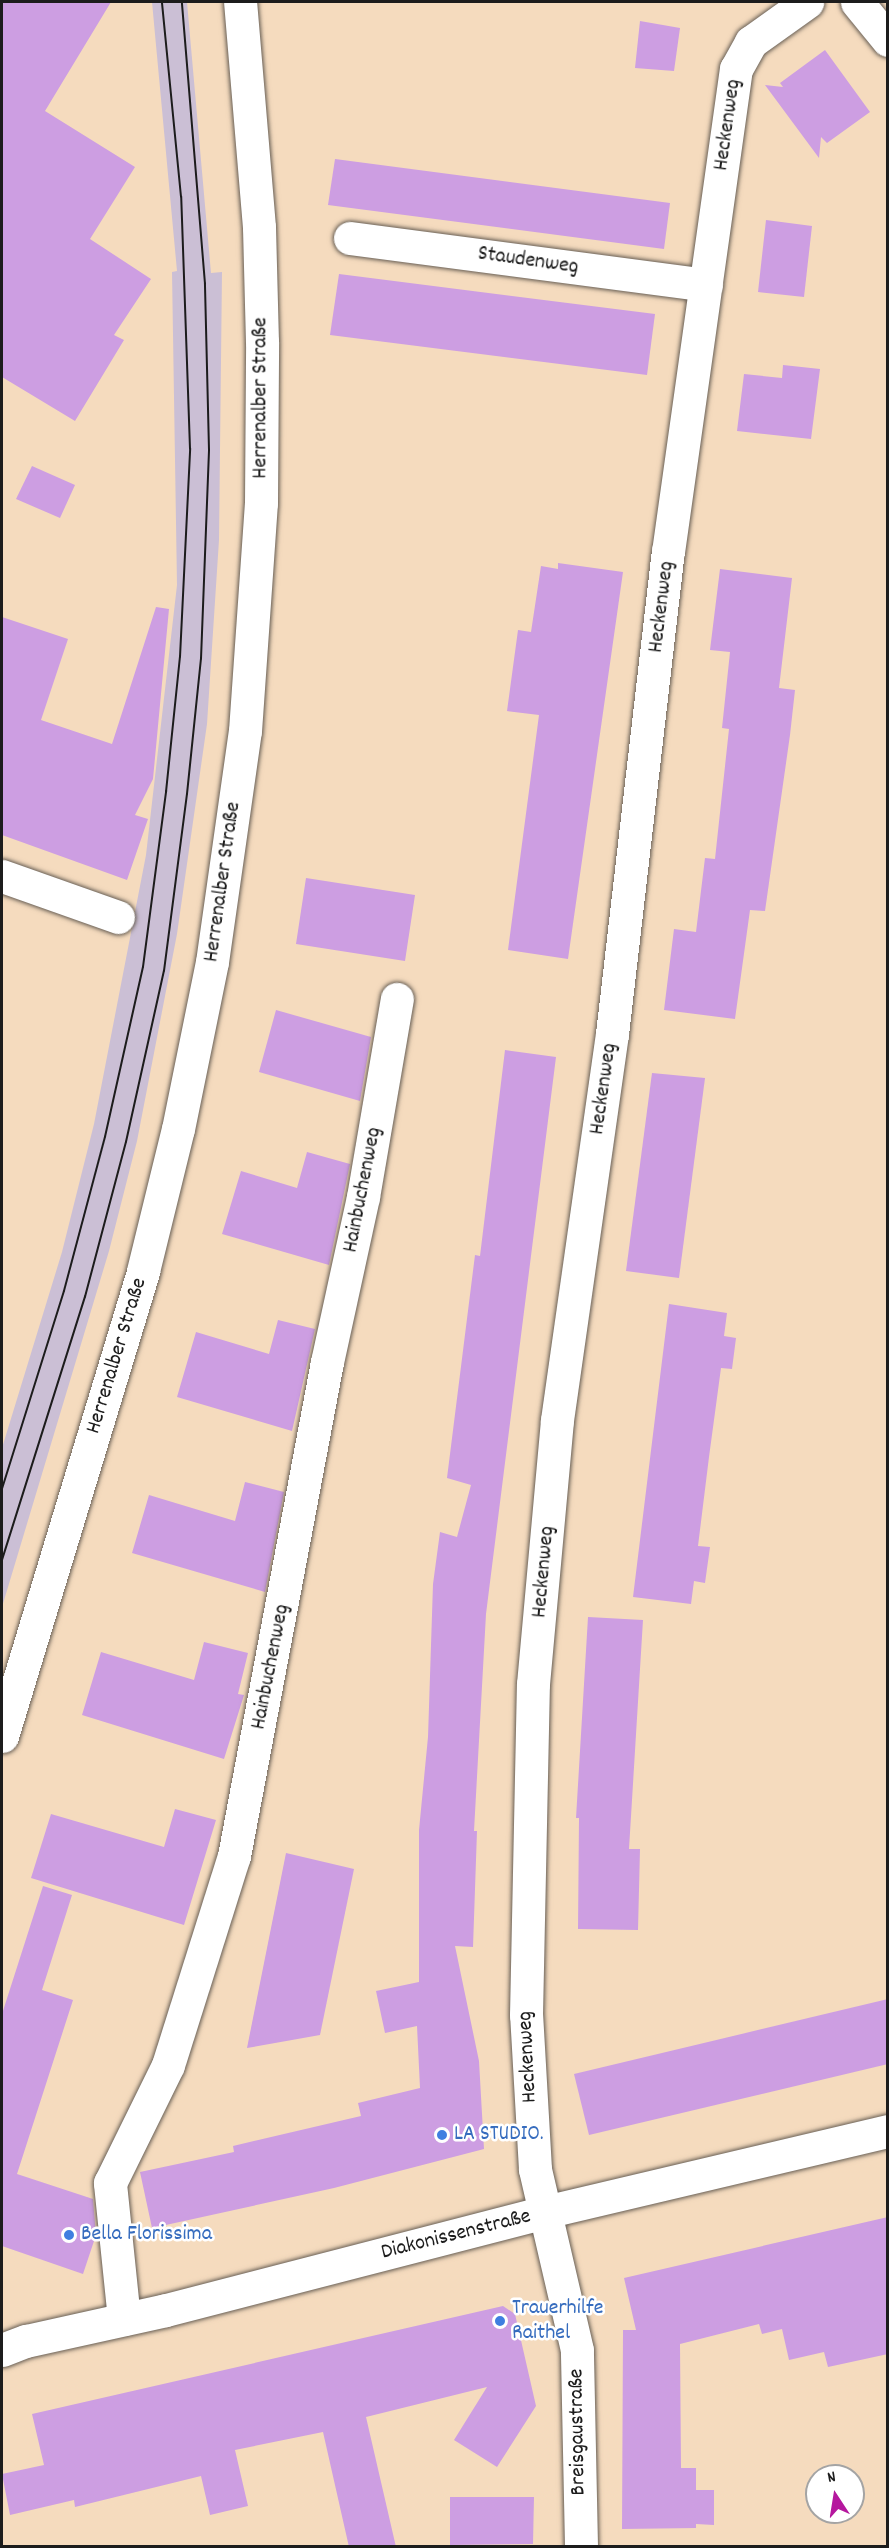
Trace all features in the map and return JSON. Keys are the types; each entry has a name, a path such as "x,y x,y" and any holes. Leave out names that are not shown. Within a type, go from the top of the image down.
{"street":[{"name":"Herrenalber Straße","path":"2,1736 143,1271 176,1140 212,962 245,731 261,503 262,342 257,203 240,2"},
{"name":"Heckenweg","path":"545,2212 535,2169 525,1980 533,1684 557,1420 612,1034 668,552 736,69 751,42 807,2"},
{"path":"857,2 888,40"},
{"name":"Staudenweg","path":"350,238 706,285"},
{"path":"2,876 118,917"},
{"name":"Hainbuchenweg","path":"124,2319 110,2183 168,2065 234,1856 327,1362 363,1197 397,999"},
{"name":"Diakonissenstraße","path":"10,2343 124,2319 545,2212 888,2131"},
{"name":"Breisgaustraße","path":"545,2212 577,2350 581,2547"}],"shaded area":[{"path":"152,2 187,2 211,273 222,272 219,540 207,724 177,934 137,1141 109,1251 2,1607 2,1448 62,1252 94,1124 146,855 177,585 172,272 177,271"}],"building":[{"path":"2,2 111,2 45,111 135,167 90,239 151,279 114,335 124,340 75,421 2,377"},
{"path":"640,21 680,28 674,71 635,68"},
{"path":"825,50 870,112 827,143 821,137 819,158 765,85 783,87 780,83"},
{"path":"335,159 670,203 664,249 328,205"},
{"path":"766,220 812,226 804,297 758,292"},
{"path":"339,274 655,314 647,375 330,335"},
{"path":"783,365 820,369 811,439 737,431 744,374 782,378"},
{"path":"32,466 75,485 60,518 16,499"},
{"path":"558,563 623,572 568,959 508,950 539,715 507,711 518,630 531,632 541,566 558,569"},
{"path":"720,569 792,578 779,688 795,690 790,735 765,911 750,910 735,1019 664,1010 674,929 696,932 705,858 715,859 729,729 722,728 730,652 710,650"},
{"path":"156,607 169,609 153,779 135,815 148,819 127,880 2,835 2,617 68,639 41,720 112,744"},
{"path":"306,878 415,895 405,961 296,944"},
{"path":"276,1010 371,1037 360,1101 259,1072"},
{"path":"505,1050 556,1057 486,1614 474,1831 477,1831 473,1947 455,1946 479,2061 484,2149 334,2188 152,2228 140,2172 234,2152 233,2146 361,2116 358,2103 420,2088 417,2026 385,2033 376,1991 419,1982 419,1830 428,1737 433,1584 440,1532 457,1537 471,1485 447,1478 475,1255 480,1256"},
{"path":"652,1073 705,1078 679,1278 626,1271"},
{"path":"307,1152 350,1164 329,1265 222,1234 241,1171 297,1188"},
{"path":"669,1304 727,1313 724,1336 736,1338 732,1369 721,1368 709,1457 698,1546 710,1547 705,1583 694,1581 691,1604 633,1597"},
{"path":"278,1320 315,1329 292,1431 177,1397 196,1332 269,1354"},
{"path":"245,1482 284,1492 265,1592 132,1553 149,1495 235,1521"},
{"path":"588,1617 643,1620 629,1849 640,1849 638,1930 578,1929 579,1818 576,1818"},
{"path":"204,1642 248,1653 238,1694 244,1695 224,1759 82,1715 101,1652 194,1680"},
{"path":"175,1809 216,1820 184,1925 31,1878 51,1814 164,1847"},
{"path":"286,1853 354,1869 320,2035 247,2048"},
{"path":"43,1886 72,1895 42,1990 73,2000 17,2174 93,2199 96,2235 83,2274 2,2246 2,2014"},
{"path":"888,1999 888,2064 589,2135 574,2074"},
{"path":"888,2217 888,2354 828,2367 824,2352 789,2360 782,2329 762,2334 759,2324 680,2344 681,2468 696,2468 696,2490 714,2490 714,2525 696,2524 696,2528 622,2529 623,2330 636,2330 624,2278"},
{"path":"503,2306 515,2314 536,2406 497,2467 454,2440 487,2387 366,2417 396,2547 349,2547 323,2432 235,2450 248,2506 210,2515 201,2476 75,2507 74,2500 10,2515 2,2474 44,2465 32,2414"},
{"path":"450,2497 534,2497 533,2544 450,2545"}],"tram line":[{"path":"2,1489 64,1291 105,1137 143,967 166,792 180,657 190,449 181,197 162,2"},
{"path":"2,1560 85,1297 126,1142 164,971 187,794 201,659 209,450 205,284 182,2"}],"place":[{"name":"LA STUDIO.","path":"442,2135"},
{"name":"Bella Florissima","path":"69,2235"},
{"name":"Trauerhilfe Raithel","path":"500,2321"}]}
